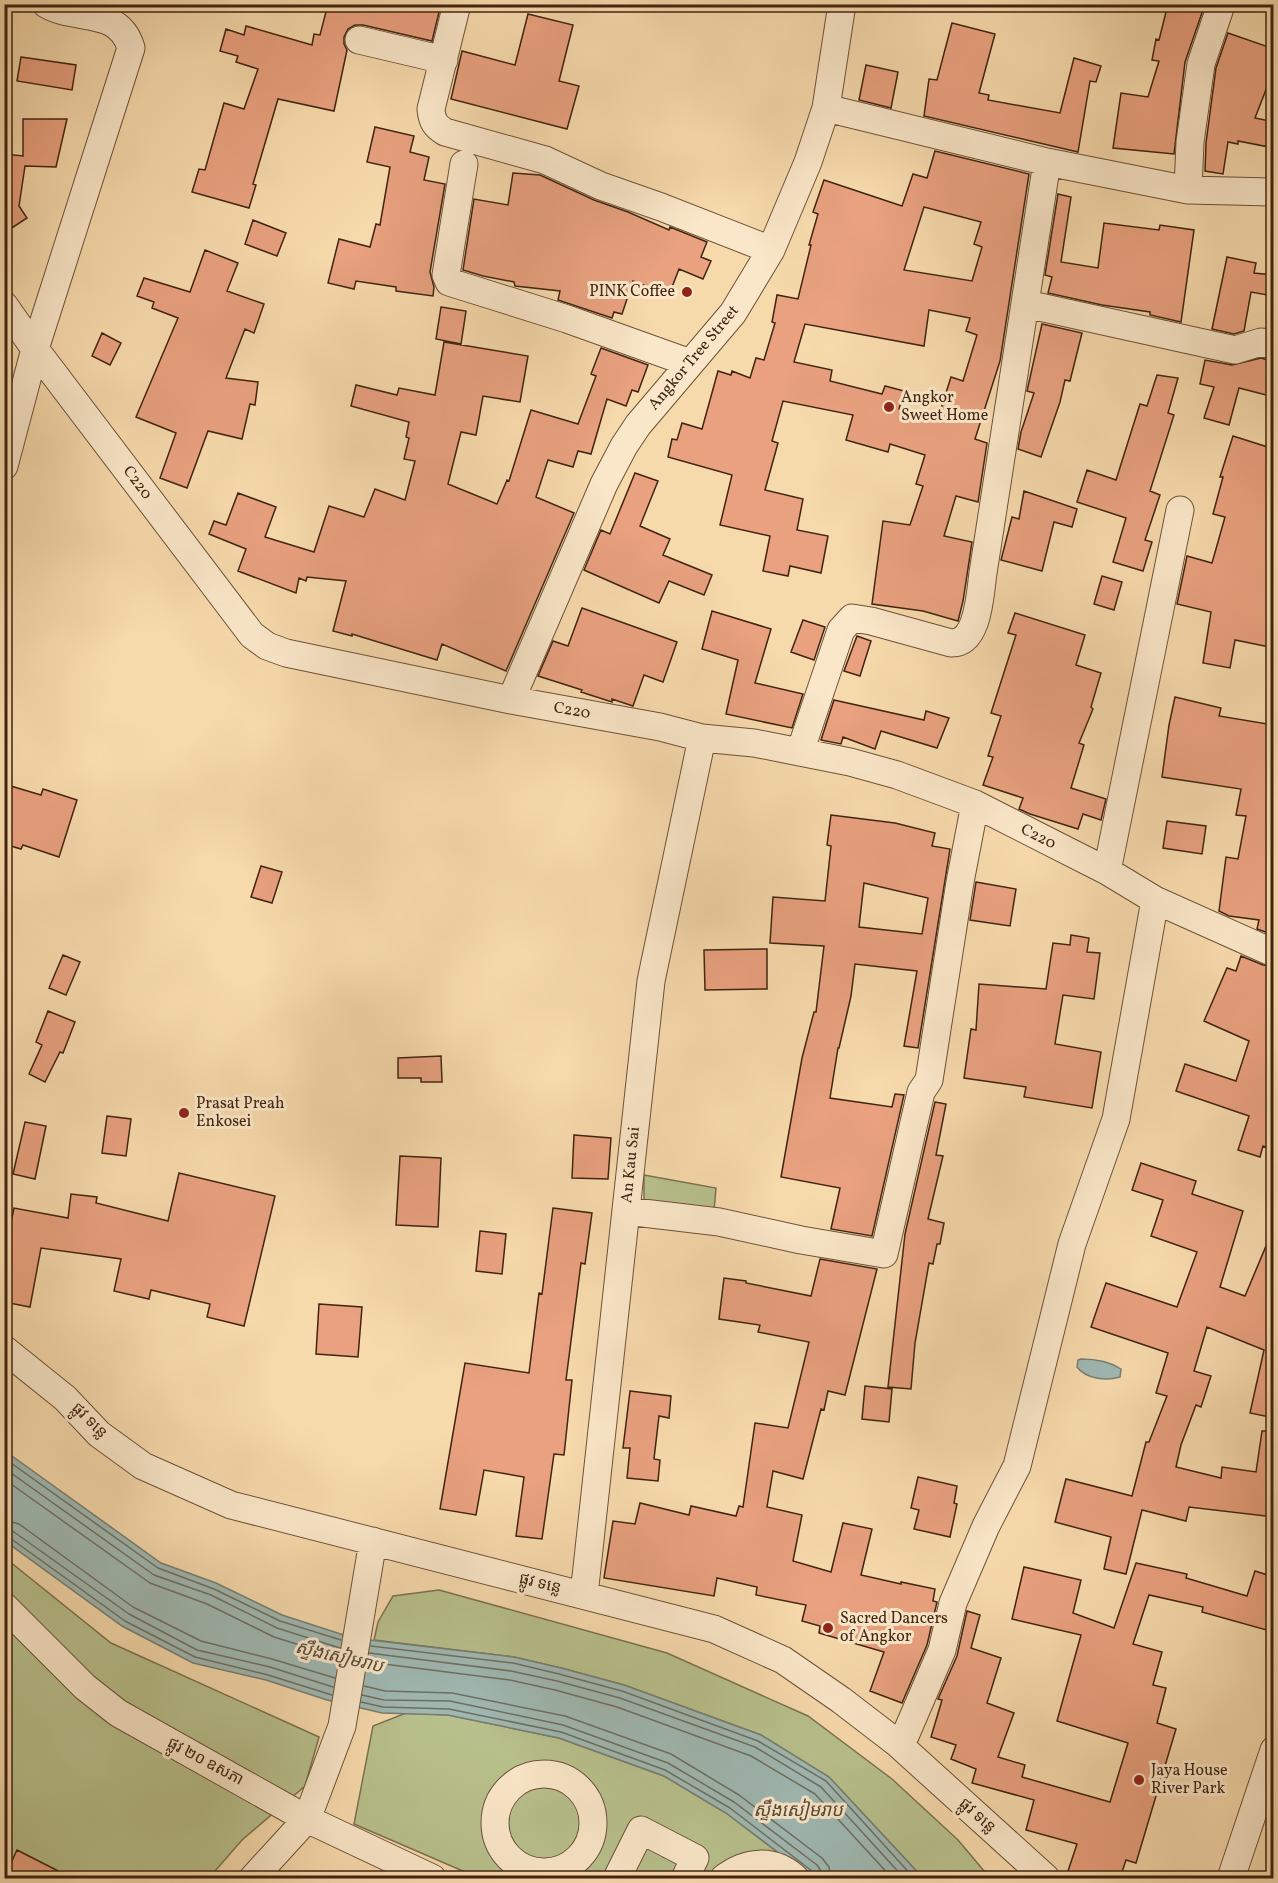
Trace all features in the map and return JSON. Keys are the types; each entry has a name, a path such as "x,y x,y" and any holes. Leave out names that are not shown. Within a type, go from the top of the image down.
{"street":[{"path":"4,466 35,349 131,48 127,35 114,22 46,4"},
{"path":"457,4 431,109 436,126 445,132 545,160 601,186 771,250"},
{"name":"Angkor Tree Street","path":"511,700 603,484 624,446 638,425 733,314 771,250 808,162 826,108 842,4"},
{"path":"1188,190 1190,142 1201,64 1220,8"},
{"path":"359,40 444,60"},
{"path":"826,108 1047,162 1188,190 1274,192"},
{"path":"800,752 841,630 852,618 957,644 971,631 976,616 1047,162"},
{"path":"464,164 446,275 449,282 567,319 690,363"},
{"path":"1026,304 1235,350 1261,342 1274,345"},
{"name":"C220","path":"4,305 252,635 267,646 286,653 511,700 660,727 702,738 754,743 850,762 897,775 975,804 1107,871 1155,900 1271,951"},
{"path":"1107,871 1180,510"},
{"name":"An Kau Sai","path":"584,1595 651,981 702,738"},
{"path":"626,1211 719,1222 884,1254 921,1092 929,1080 960,882 975,804"},
{"path":"897,1743 905,1736 942,1650 953,1603 986,1526 1017,1466 1072,1244 1116,1119 1155,900"},
{"name":"ផ្លូវ ទន្លេ","path":"4,1349 65,1398 99,1434 144,1466 231,1505 714,1629 783,1660 841,1700 897,1743 1046,1878"},
{"path":"254,1878 307,1819 342,1725 373,1541"},
{"name":"ផ្លូវ ២០ ឧសភា","path":"4,1606 86,1687 118,1713 307,1819 432,1878"},
{"path":"1232,1878 1274,1750"},
{"path":"616,1878 641,1830 695,1858 685,1878"},
{"path":"724,1878 740,1868 758,1863 771,1864 795,1878"}],"green space":[{"path":"644,1175 716,1188 714,1211 644,1202"},
{"path":"4,1557 111,1643 319,1737 305,1786 242,1840 209,1878 5,1878"},
{"path":"439,1590 667,1653 808,1716 892,1779 958,1840 990,1878 923,1878 829,1777 761,1735 624,1685 561,1668 514,1657 374,1640 378,1622 393,1596"},
{"path":"406,1713 448,1715 559,1738 664,1776 726,1813 812,1878 479,1878 354,1824 373,1726"}],"water":[{"path":"1078,1360 1112,1364 1121,1369 1120,1377 1103,1379 1086,1374 1077,1367"},
{"name":"ស្ទឹងសៀមរាប","path":"5,1451 161,1563 216,1583 282,1615 353,1638 514,1657 561,1668 624,1685 761,1735 829,1777 923,1878 812,1878 726,1813 664,1776 559,1738 448,1715 382,1713 327,1700 266,1680 193,1663 122,1626 5,1541"}],"building":[{"path":"328,4 441,4 432,41 363,25 355,25 348,29 344,37 347,50 334,111 278,99 253,184 256,185 249,208 192,192 199,169 205,170 224,103 244,109 258,69 236,62 238,56 220,51 226,29 244,35 246,26 312,45 314,34 320,35"},
{"path":"1168,4 1205,4 1185,62 1174,154 1113,148 1121,93 1148,97 1159,61 1152,60 1156,39 1159,40"},
{"path":"528,14 573,25 559,81 579,86 567,129 451,99 462,51 515,65"},
{"path":"952,23 995,34 979,93 989,95 988,100 1060,113 1074,58 1101,66 1096,82 1090,81 1078,152 924,116 929,79 937,80"},
{"path":"1228,33 1274,49 1274,69 1255,118 1274,122 1274,148 1238,141 1238,144 1228,142 1223,174 1205,171 1206,143 1216,68"},
{"path":"21,57 76,65 72,90 17,81"},
{"path":"866,65 898,72 891,108 859,100"},
{"path":"23,119 67,119 56,167 25,166 19,206 27,218 4,233 4,154 23,156"},
{"path":"375,127 414,136 410,152 429,157 424,180 445,184 430,272 434,287 433,296 396,291 396,287 356,281 354,289 328,283 339,239 370,247 376,224 380,225 390,167 367,162"},
{"path":"935,151 1029,174 1000,361 975,439 987,443 978,502 956,496 944,536 972,542 958,621 923,611 872,604 883,521 910,525 923,486 916,484 925,455 890,444 888,452 846,440 853,415 783,401 772,441 778,443 765,490 803,499 797,530 828,536 821,573 790,566 788,576 763,571 770,536 720,525 732,475 668,457 672,439 677,440 682,423 702,429 718,371 731,375 732,371 750,378 756,358 764,360 775,323 772,322 777,295 798,299 818,214 813,212 824,180 902,206 913,174 927,178","holes":["924,207 981,222 974,244 982,247 972,281 904,270","929,310 970,318 966,331 977,335 963,381 951,377 937,421 899,409 904,391 885,386 882,394 830,381 832,370 794,362 805,324 924,346"]},
{"path":"513,173 540,175 594,200 669,230 670,227 707,242 701,257 711,261 703,279 679,269 669,295 633,281 622,314 614,312 612,318 558,300 560,291 515,286 514,282 463,270 474,199 508,205"},
{"path":"1058,194 1071,197 1061,262 1098,268 1104,223 1159,230 1160,225 1194,230 1181,322 1150,315 1150,312 1102,305 1048,293 1052,277 1045,275"},
{"path":"253,220 286,233 277,256 245,244"},
{"path":"205,250 238,263 227,291 264,304 254,333 245,329 226,378 258,382 255,405 250,404 242,439 208,431 187,488 160,478 176,433 136,417 178,318 152,308 154,302 137,296 144,278 190,292"},
{"path":"1227,257 1256,263 1254,273 1274,275 1274,296 1251,292 1244,331 1234,334 1212,329"},
{"path":"441,307 466,311 461,344 436,339"},
{"path":"1042,324 1082,333 1070,381 1065,380 1041,457 1018,449 1034,393 1027,391"},
{"path":"102,333 121,343 110,365 92,356"},
{"path":"444,342 528,356 520,402 483,396 476,435 461,432 448,484 497,504 507,480 509,481 531,410 578,424 596,376 591,374 601,348 648,365 638,392 632,390 626,406 607,399 591,454 578,451 573,467 548,460 536,497 574,513 506,671 442,644 437,660 352,634 352,636 333,631 346,581 307,577 306,581 299,578 296,593 238,571 246,549 209,534 214,521 226,525 238,493 276,507 265,537 314,552 329,506 364,517 375,489 405,500 415,461 404,459 409,438 406,437 409,422 351,406 356,385 397,395 399,388 435,395"},
{"path":"1261,358 1274,362 1274,397 1239,388 1229,425 1204,418 1214,387 1200,384 1205,360 1232,365"},
{"path":"1157,375 1178,378 1168,413 1174,415 1150,491 1160,495 1145,540 1152,542 1143,571 1113,562 1126,518 1077,502 1087,470 1116,480 1140,404 1147,406"},
{"path":"1233,436 1274,449 1274,648 1235,640 1230,668 1203,663 1211,612 1177,604 1187,556 1212,563 1225,517 1213,514 1223,477 1220,477"},
{"path":"635,473 658,481 640,526 670,539 663,555 712,575 704,595 669,581 659,603 584,570 601,530 610,534"},
{"path":"1024,491 1077,509 1072,527 1054,522 1042,571 1001,560 1012,517 1019,519"},
{"path":"1102,576 1122,582 1114,610 1094,604"},
{"path":"582,608 677,642 663,682 644,675 633,706 612,699 612,702 538,676 553,641 568,646"},
{"path":"712,611 771,629 755,683 803,694 792,728 726,714 738,660 702,649"},
{"path":"1015,613 1085,635 1076,665 1101,673 1091,707 1093,709 1079,743 1084,745 1071,788 1106,799 1101,820 1083,814 1078,829 1019,809 1023,798 983,785 993,757 988,756 1001,716 991,713 1016,635 1008,633"},
{"path":"803,620 825,627 814,660 791,652"},
{"path":"857,636 871,641 860,676 844,671"},
{"path":"1175,697 1221,708 1219,716 1274,725 1274,935 1257,929 1259,920 1229,916 1219,911 1226,857 1238,859 1246,816 1236,815 1241,789 1162,777"},
{"path":"834,700 924,720 926,711 949,718 937,748 881,731 875,749 843,737 841,744 821,740"},
{"path":"4,784 41,795 43,789 77,800 59,857 23,845 21,849 4,844"},
{"path":"831,815 895,823 935,833 932,846 950,849 918,1048 904,1046 917,971 855,964 851,996 838,1048 830,1098 892,1107 895,1094 904,1095 872,1236 831,1229 840,1188 781,1177 802,1058 814,1012 816,1012 824,946 770,943 773,897 825,901 831,846 827,845","holes":["864,883 928,898 922,934 859,927"]},
{"path":"1167,821 1206,826 1202,854 1163,848"},
{"path":"261,866 282,872 272,903 251,897"},
{"path":"976,882 1016,889 1010,926 970,920"},
{"path":"1071,935 1089,938 1087,952 1100,953 1094,999 1063,995 1055,1044 1101,1052 1092,1108 1024,1097 1026,1087 964,1078 971,1029 976,1030 979,984 1046,989 1053,943 1070,945"},
{"path":"767,949 767,989 705,990 704,950"},
{"path":"63,955 80,962 66,995 49,988"},
{"path":"1241,956 1263,965 1274,966 1274,1150 1263,1146 1260,1157 1238,1150 1249,1116 1176,1091 1185,1064 1236,1081 1249,1041 1204,1021 1227,968 1236,971"},
{"path":"48,1011 75,1022 63,1053 60,1052 45,1082 29,1074 42,1045 36,1042"},
{"path":"441,1056 442,1082 421,1082 421,1078 398,1078 398,1058"},
{"path":"935,1102 946,1104 936,1155 943,1156 928,1219 944,1223 933,1264 929,1263 915,1343 911,1389 888,1387 905,1234"},
{"path":"107,1116 131,1119 126,1156 102,1153"},
{"path":"25,1122 46,1126 35,1179 13,1174"},
{"path":"574,1135 611,1138 608,1179 572,1178"},
{"path":"400,1156 441,1158 438,1227 396,1225"},
{"path":"1141,1163 1196,1181 1192,1194 1243,1211 1220,1287 1245,1296 1274,1227 1274,1418 1250,1413 1264,1350 1207,1327 1194,1371 1211,1376 1201,1407 1196,1405 1181,1445 1176,1467 1221,1478 1222,1467 1256,1472 1262,1431 1274,1431 1274,1517 1189,1507 1186,1521 1142,1510 1126,1574 1104,1569 1111,1537 1055,1522 1066,1479 1132,1496 1146,1442 1149,1442 1167,1396 1156,1393 1168,1353 1091,1327 1106,1283 1177,1307 1197,1252 1151,1236 1163,1200 1132,1190"},
{"path":"179,1173 275,1196 244,1326 207,1317 210,1304 151,1290 149,1299 114,1291 121,1259 41,1248 30,1307 4,1302 4,1256 14,1208 68,1218 71,1194 97,1197 96,1203 168,1221"},
{"path":"553,1208 592,1213 585,1264 581,1263 566,1380 572,1380 564,1455 554,1454 542,1539 516,1536 524,1477 484,1470 476,1515 440,1509 465,1363 529,1373"},
{"path":"480,1231 506,1234 502,1274 476,1271"},
{"path":"820,1259 877,1269 845,1395 828,1391 824,1410 821,1409 803,1479 773,1471 767,1507 802,1515 793,1561 831,1572 843,1523 872,1529 861,1575 935,1589 933,1601 937,1602 927,1645 902,1703 870,1691 884,1652 819,1633 820,1626 802,1621 806,1605 756,1595 757,1587 717,1578 714,1596 604,1578 613,1521 635,1524 640,1503 689,1515 691,1506 736,1516 739,1506 743,1507 755,1423 788,1428 809,1342 758,1332 760,1325 719,1319 724,1278 811,1296"},
{"path":"319,1304 362,1307 358,1357 316,1354"},
{"path":"865,1386 892,1389 889,1422 862,1419"},
{"path":"630,1391 671,1396 669,1418 659,1416 654,1459 660,1460 658,1481 627,1478 630,1448 623,1448"},
{"path":"918,1477 957,1486 954,1503 957,1504 950,1537 914,1529 919,1510 911,1508"},
{"path":"1136,1563 1187,1574 1186,1578 1247,1596 1255,1571 1274,1577 1274,1632 1202,1612 1203,1607 1149,1595 1133,1644 1162,1652 1153,1685 1166,1688 1157,1723 1176,1729 1136,1863 1126,1860 1120,1878 1082,1878 1067,1874 1077,1844 1026,1830 1034,1800 972,1783 976,1769 951,1759 956,1745 931,1737 942,1700 938,1699 957,1656 967,1611 980,1615 971,1648 1001,1658 987,1703 1014,1713 998,1757 1025,1765 1022,1777 1110,1802 1128,1743 1057,1721 1081,1635 1012,1619 1024,1567 1081,1580 1073,1613 1114,1628"},
{"path":"17,1850 72,1878 4,1878"}],"place":[{"name":"PINK Coffee","path":"687,292"},
{"name":"Angkor Sweet Home","path":"889,407"},
{"name":"Prasat Preah Enkosei","path":"184,1113"},
{"name":"Sacred Dancers of Angkor","path":"828,1628"},
{"name":"Jaya House River Park","path":"1139,1780"}]}
